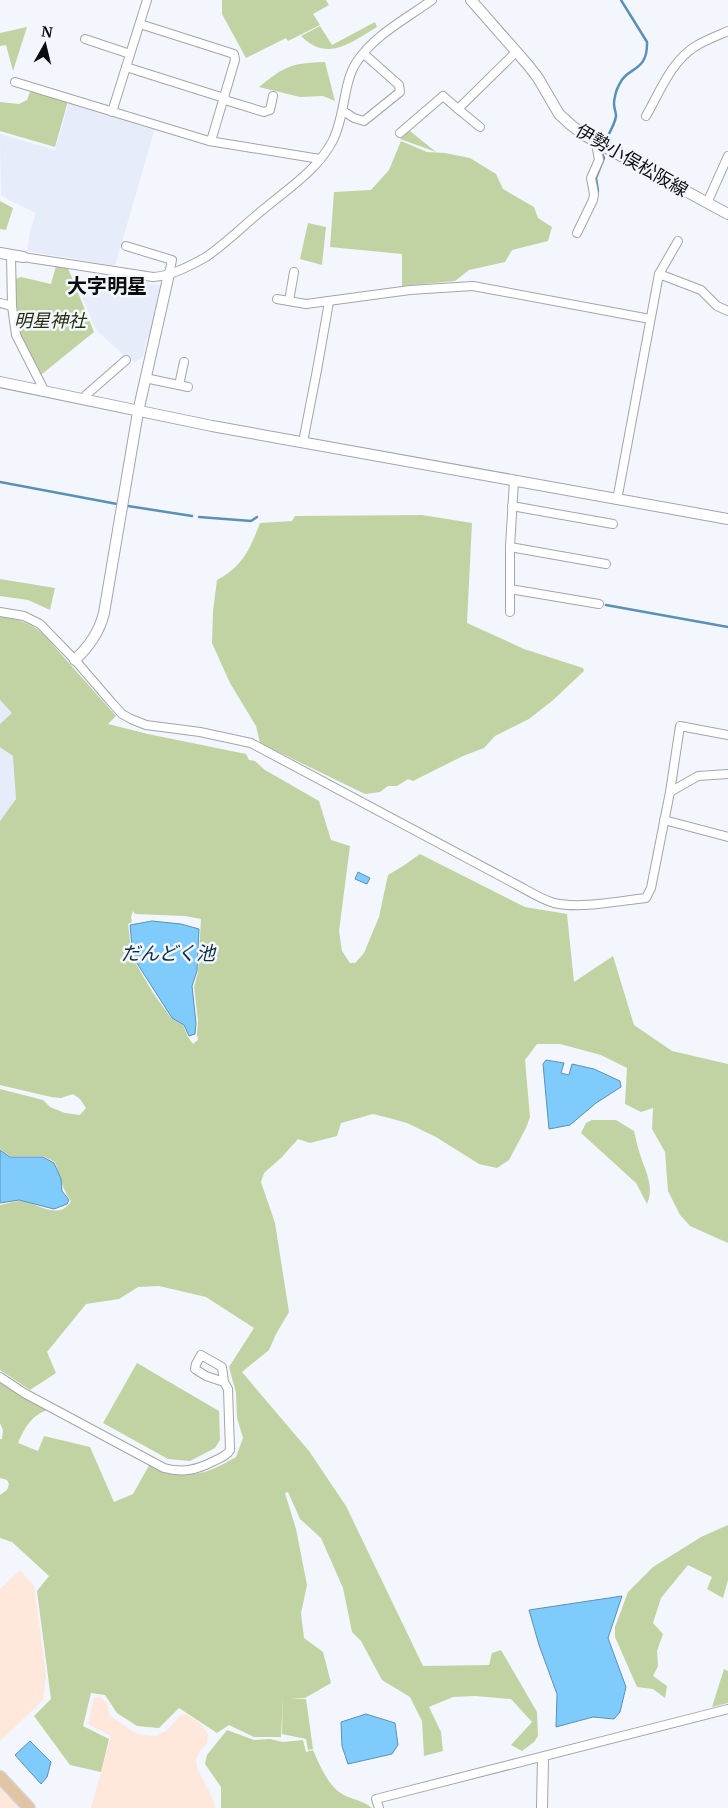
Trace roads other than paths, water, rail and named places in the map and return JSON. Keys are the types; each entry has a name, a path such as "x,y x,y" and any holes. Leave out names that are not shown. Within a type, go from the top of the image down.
{"main road":[{"path":"0,1777 29,1808"}],"street":[{"path":"112,112 147,0"},
{"path":"45,392 16,335 5,254 141,276 169,274 204,257 218,248 310,170 320,159 334,138 343,111 352,70 356,64 379,38 432,0"},
{"name":"伊勢小俣松阪線","path":"471,0 538,78 559,114 584,135 728,214"},
{"path":"140,24 234,54 235,60 211,141"},
{"path":"646,116 670,72 681,58 695,46 728,31"},
{"path":"85,40 130,54"},
{"path":"458,109 516,52"},
{"path":"343,111 354,118 364,121 400,92 399,85 364,54"},
{"path":"126,67 264,112 270,110 273,96"},
{"path":"14,82 211,141 320,159"},
{"path":"400,133 443,96 480,127"},
{"path":"577,233 593,200 594,194 591,178 599,160 598,149 600,144"},
{"path":"707,203 728,156"},
{"path":"617,500 659,274 678,241"},
{"path":"75,660 93,640 100,628 104,613 138,412 172,260 126,246"},
{"path":"289,301 294,272"},
{"path":"659,274 701,290 717,306 728,311"},
{"path":"277,299 306,304 410,290 474,286 650,319"},
{"path":"303,442 318,370 329,302"},
{"path":"0,303 12,306"},
{"path":"84,400 86,394 126,360"},
{"path":"179,385 184,362"},
{"path":"146,378 188,387"},
{"path":"0,382 138,412 728,520"},
{"path":"510,612 510,547 514,481"},
{"path":"512,506 613,524"},
{"path":"510,547 606,564"},
{"path":"510,589 599,604"},
{"path":"0,612 24,616 40,624 75,660 122,714 131,719 146,724 208,733 251,743 518,886 553,902 570,905 646,898 651,888 670,792 680,726 728,734"},
{"path":"670,792 698,776 728,774"},
{"path":"664,820 728,837"},
{"path":"0,1377 24,1394 164,1468 184,1471 206,1465 229,1452 231,1446 228,1388 224,1382"},
{"path":"379,1808 376,1800 728,1710"},
{"path":"542,1808 543,1758"}],"water":[{"path":"358,872 370,878 367,884 355,879"},
{"name":"だんどく池","path":"152,921 181,924 199,929 197,971 192,986 196,1023 195,1034 189,1036 184,1025 172,1018 133,957 130,925"},
{"path":"546,1060 564,1063 561,1073 569,1075 572,1064 594,1069 620,1081 621,1087 596,1103 570,1125 549,1129 543,1064"},
{"path":"0,1150 10,1157 43,1157 54,1163 61,1179 62,1191 69,1200 67,1204 54,1209 19,1200 0,1203"},
{"path":"622,1596 608,1638 626,1687 620,1712 614,1719 593,1717 556,1727 557,1694 539,1645 529,1610"},
{"path":"366,1714 395,1723 398,1745 392,1754 348,1764 342,1746 341,1722"},
{"path":"30,1741 51,1762 47,1777 41,1784 15,1755"}],"waterway":[{"path":"605,141 615,119 614,102 618,87 623,79 641,64 646,52 647,42 621,0"},
{"path":"597,195 596,178 604,158 601,151"},
{"path":"0,482 117,504"},
{"path":"128,506 192,516"},
{"path":"199,517 251,521 257,517"},
{"path":"606,605 728,627"}],"district":[{"name":"大字明星","path":"107,285"}],"park label":[{"name":"明星神社","path":"50,320"}]}
